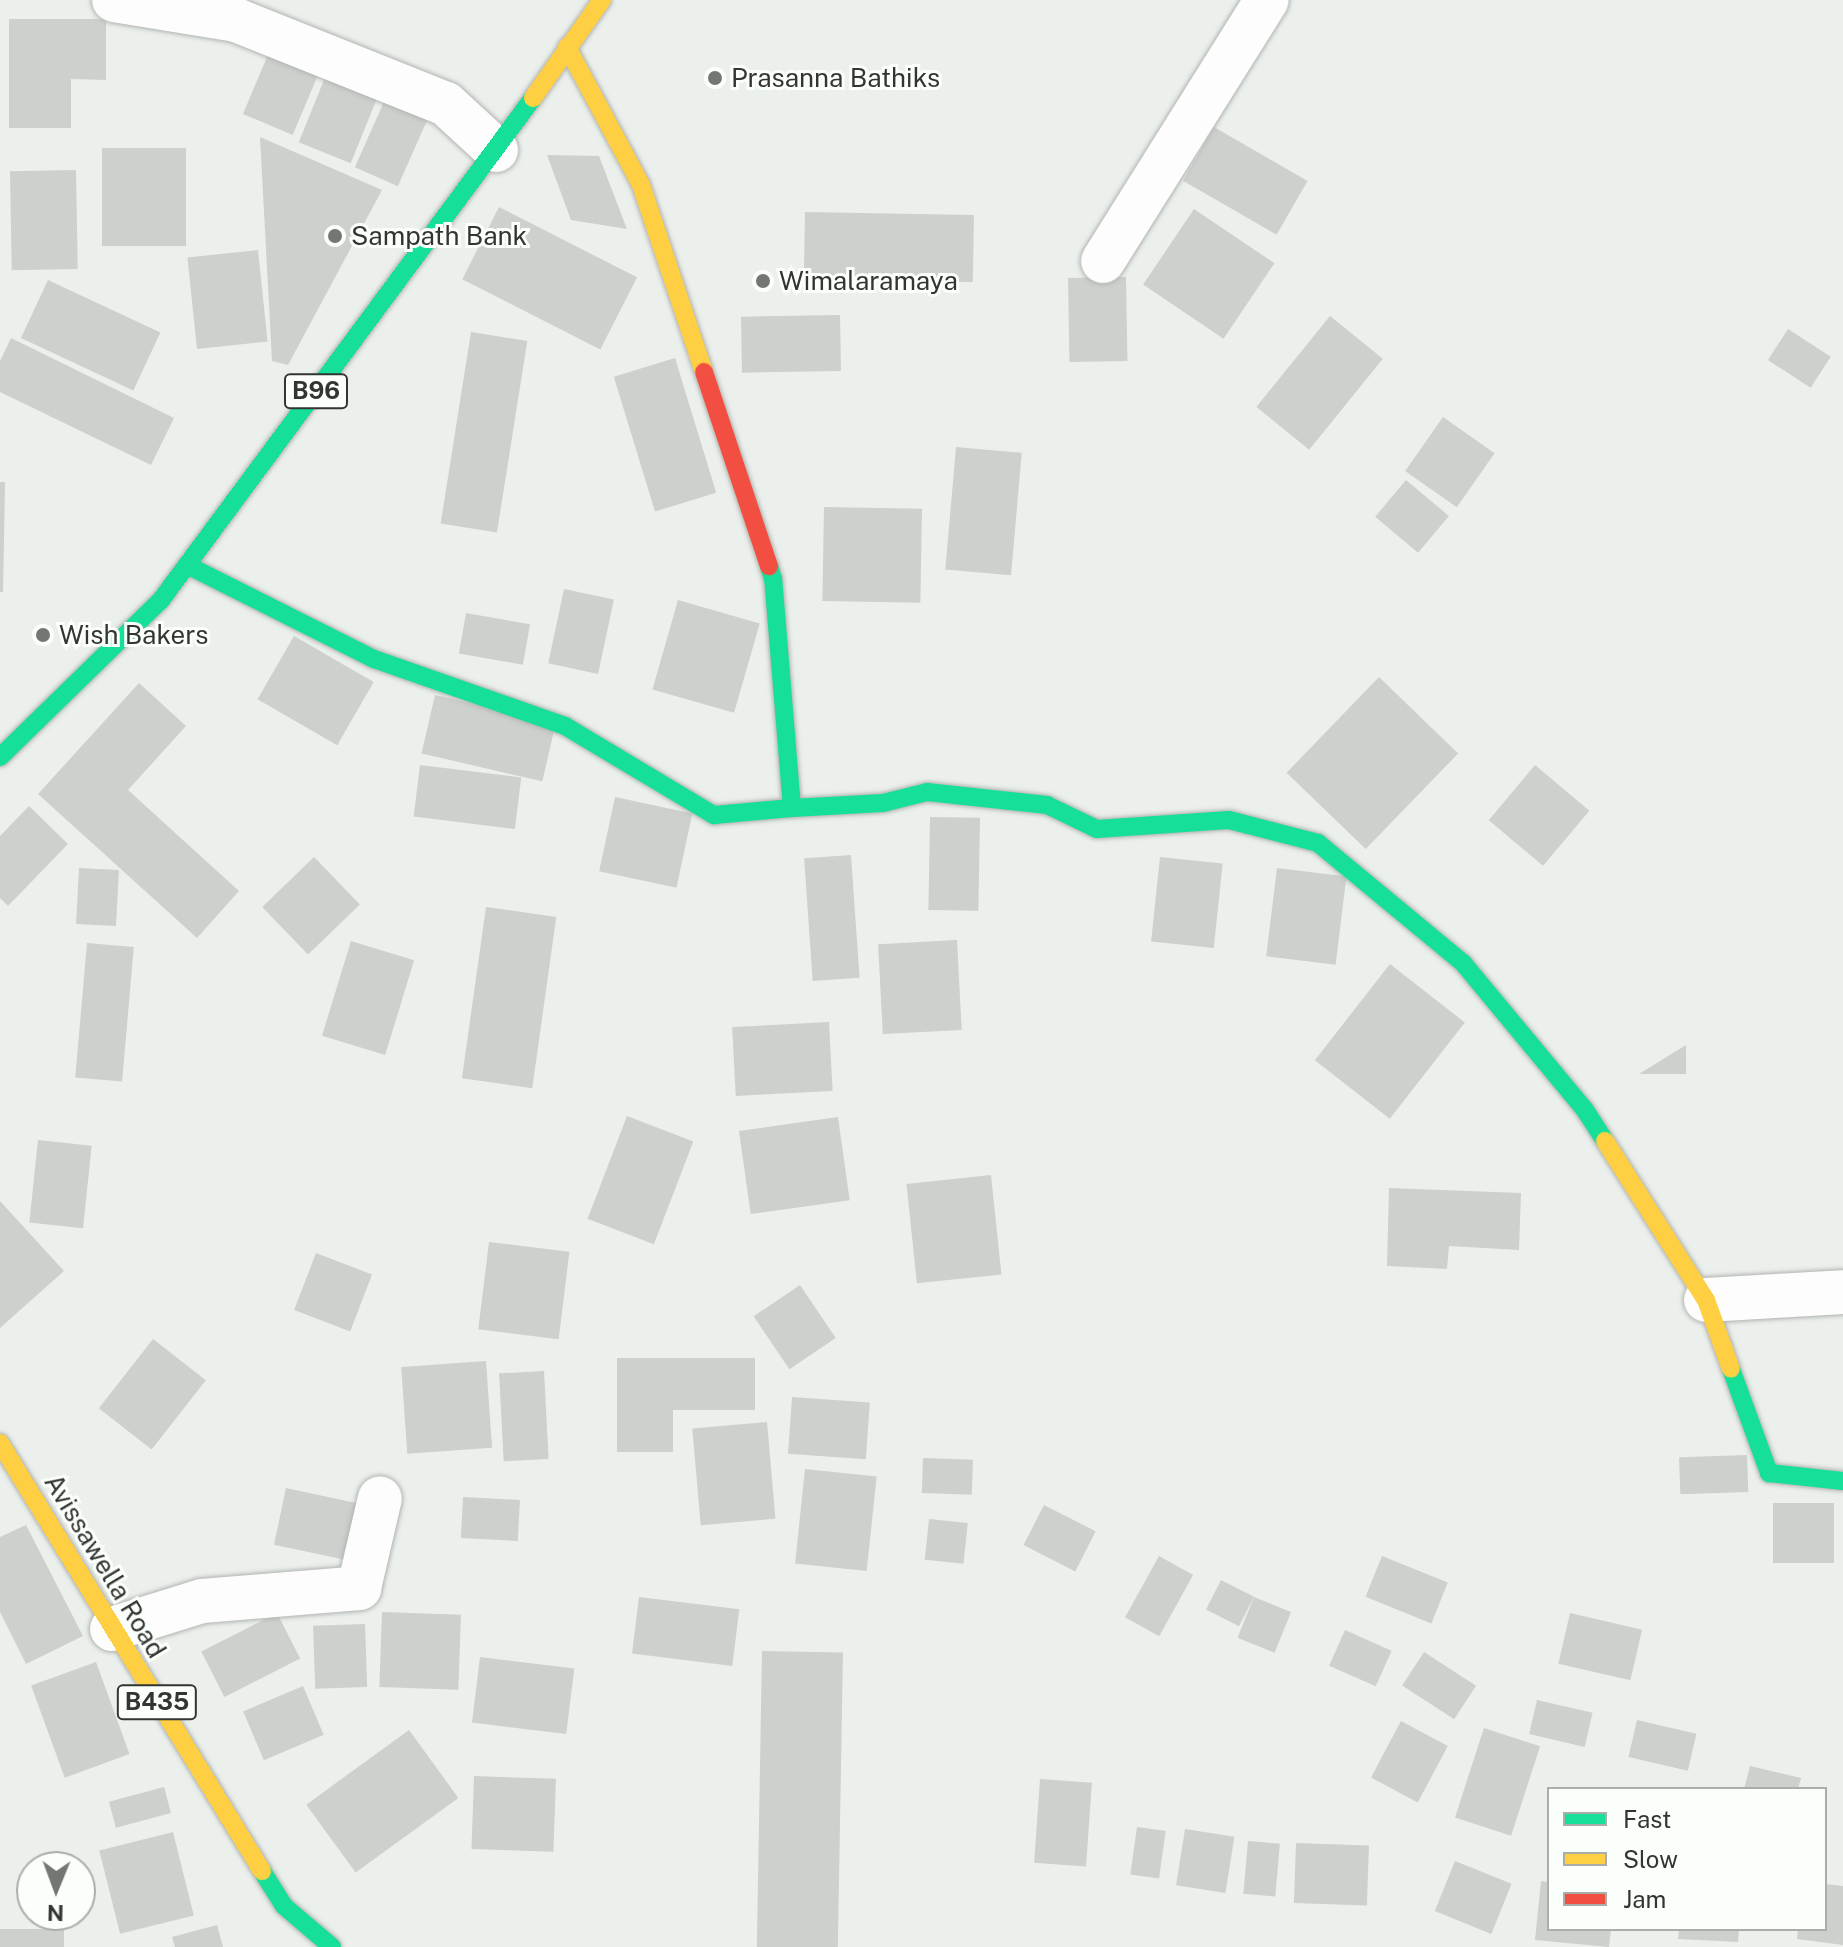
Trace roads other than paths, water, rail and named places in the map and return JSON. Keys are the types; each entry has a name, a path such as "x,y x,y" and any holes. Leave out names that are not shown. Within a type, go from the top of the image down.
{"street":[{"path":"114,0 250,10 446,104 496,150"},
{"name":"B96","path":"0,757 161,600 496,150 602,0"},
{"path":"1103,261 1267,0"},
{"path":"567,47 641,185 773,579 792,808"},
{"path":"187,565 374,659 565,726 714,815 883,803 927,792 1047,805 1097,829 1229,820 1318,843 1463,963 1585,1110 1706,1300 1769,1473 1843,1481"},
{"path":"1706,1300 1843,1292"},
{"name":"Avissawella Road","path":"0,1443 284,1906 332,1947"},
{"path":"112,1629 202,1601 359,1588 380,1498"}],"place":[{"name":"Prasanna Bathiks","path":"715,78"},
{"name":"Sampath Bank","path":"335,236"},
{"name":"Wimalaramaya","path":"763,281"},
{"name":"Wish Bakers","path":"43,635"}]}
